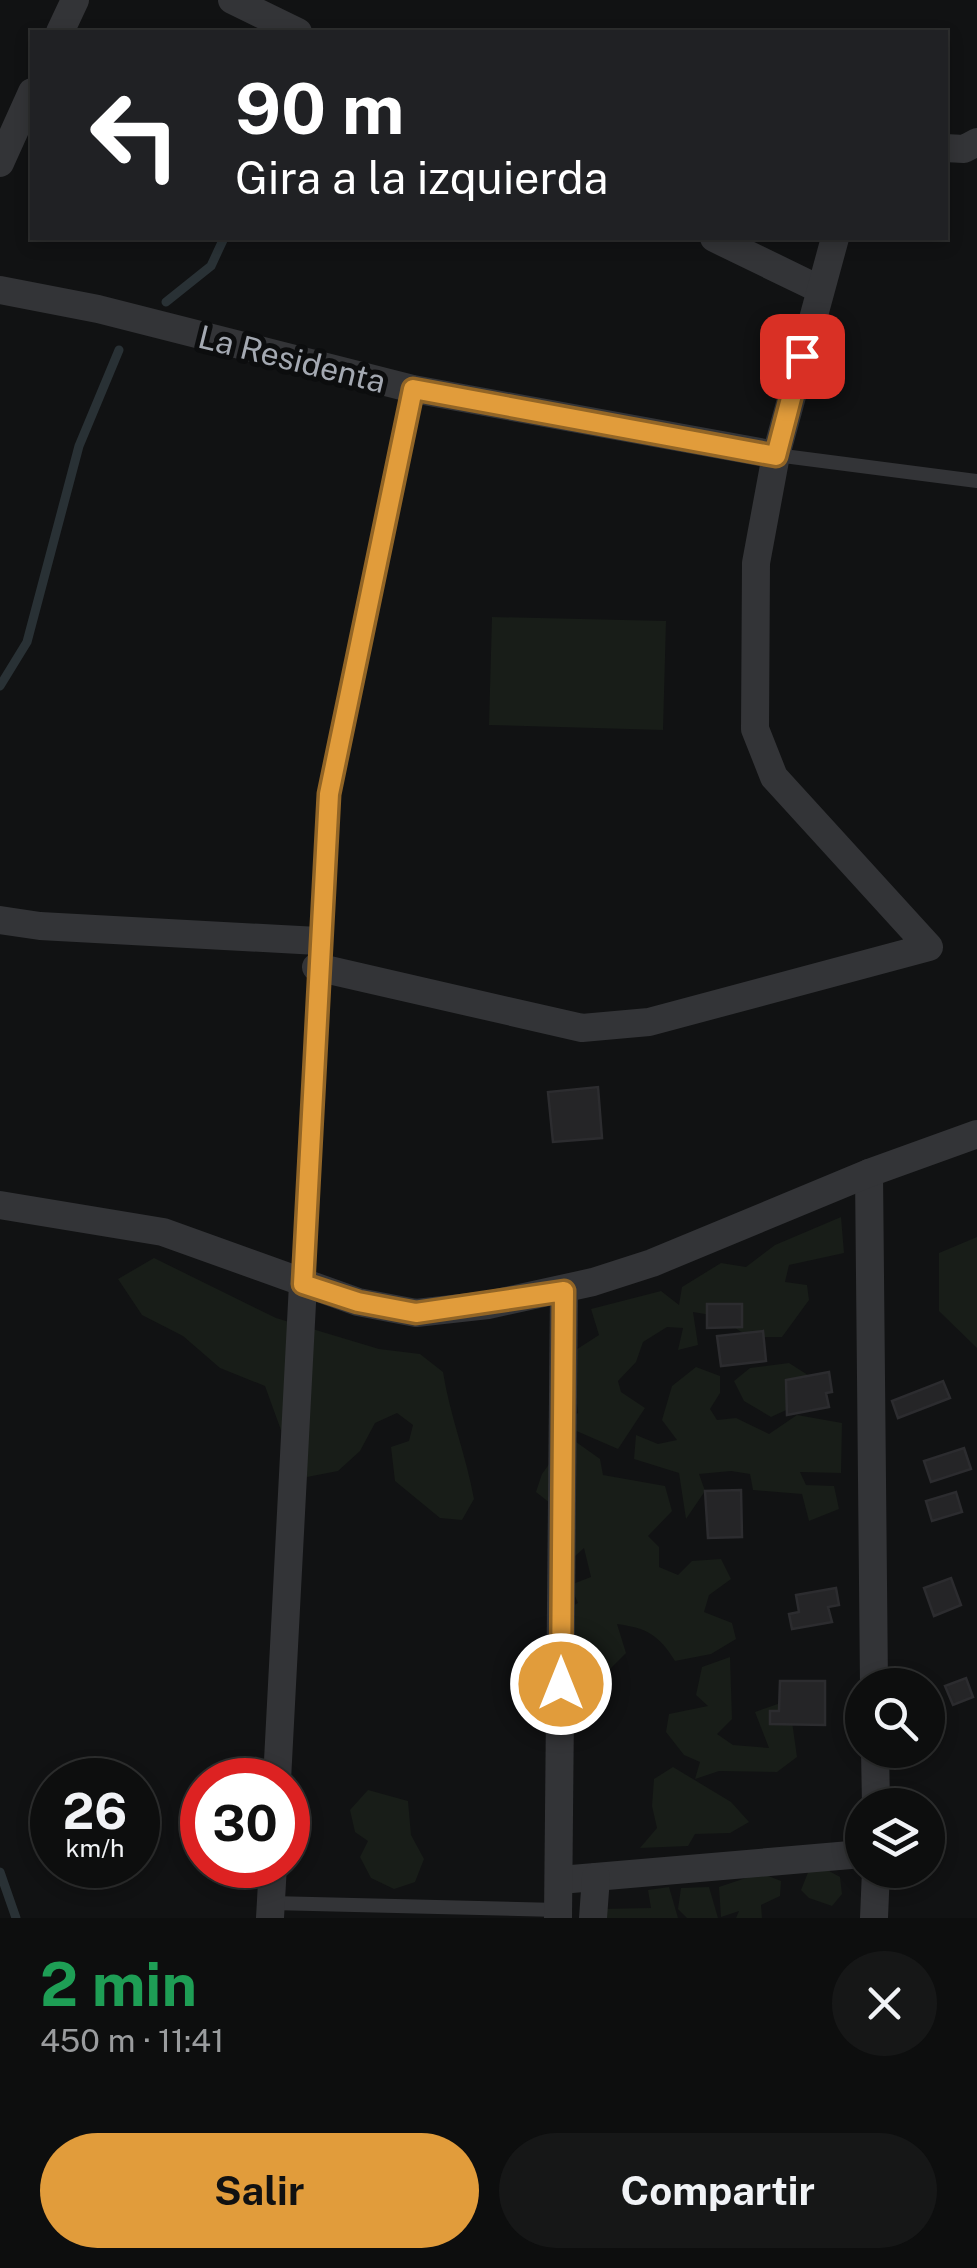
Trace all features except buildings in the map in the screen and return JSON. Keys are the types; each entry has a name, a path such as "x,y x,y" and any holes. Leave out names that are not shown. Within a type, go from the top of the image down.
{"street":[{"path":"61,30 75,0"},
{"path":"232,0 294,30"},
{"path":"0,163 30,96"},
{"path":"948,148 964,149 977,142"},
{"path":"718,240 819,289"},
{"path":"0,920 317,954 582,1028 649,1022 928,947 774,777 755,729 756,563 776,456 834,240"},
{"name":"La Residenta","path":"0,290 98,310 413,389 776,456"},
{"path":"0,1205 163,1232 358,1302 416,1313 564,1291 652,1263 869,1173 977,1134"},
{"path":"869,1173 874,1668"},
{"path":"278,1758 303,1284"},
{"path":"558,1914 564,1291"},
{"path":"560,1880 845,1855"},
{"path":"593,1918 596,1876"},
{"path":"874,1918 875,1888"}],"lane":[{"path":"303,1284 317,954 329,794 413,389"},
{"path":"776,456 977,481"},
{"path":"270,1910 558,1914"}],"shaded area":[{"path":"492,617 666,621 663,730 489,725"},
{"path":"841,1217 844,1253 789,1265 785,1282 807,1285 809,1300 782,1337 749,1337 717,1316 693,1312 698,1345 678,1350 683,1328 667,1327 643,1342 636,1362 618,1381 621,1392 645,1408 618,1449 558,1423 578,1413 571,1353 599,1335 591,1309 661,1291 679,1305 682,1287 721,1263 746,1267 775,1245"},
{"path":"977,1237 977,1348 939,1311 939,1253"},
{"path":"154,1258 276,1318 379,1349 420,1354 443,1372 474,1499 462,1520 440,1518 395,1481 391,1447 409,1441 413,1425 397,1413 375,1423 360,1451 338,1471 307,1477 286,1444 265,1386 220,1368 183,1336 142,1315 118,1279"},
{"path":"789,1363 811,1377 795,1406 771,1417 744,1401 734,1381 750,1368"},
{"path":"696,1367 720,1376 720,1393 710,1409 717,1420 736,1418 769,1434 797,1415 842,1423 841,1473 800,1472 806,1485 834,1486 839,1509 809,1521 802,1494 753,1490 750,1474 731,1471 699,1474 705,1491 686,1519 679,1473 634,1459 636,1435 658,1444 677,1440 662,1420 672,1386"},
{"path":"569,1437 600,1459 603,1475 665,1486 672,1511 648,1536 659,1547 659,1567 678,1575 692,1561 721,1559 731,1579 709,1595 704,1612 732,1623 736,1639 711,1654 675,1661 651,1634 617,1624 626,1653 607,1672 586,1670 576,1635 549,1646 551,1617 578,1603 570,1585 591,1577 584,1548 565,1565 548,1539 564,1514 536,1492 542,1474"},
{"path":"730,1657 732,1719 717,1734 733,1745 769,1748 755,1712 789,1700 797,1757 777,1772 719,1771 695,1779 700,1762 684,1755 666,1732 669,1714 708,1706 696,1695 702,1667"},
{"path":"673,1767 731,1802 749,1822 730,1833 695,1834 688,1846 640,1848 657,1828 652,1806 654,1779"},
{"path":"368,1790 408,1801 411,1835 424,1859 415,1882 394,1889 371,1878 360,1857 368,1841 355,1832 350,1810"},
{"path":"809,1870 829,1871 840,1877 842,1894 832,1906 809,1898 801,1890"},
{"path":"761,1873 781,1881 780,1896 761,1905 762,1918 736,1918 739,1911 721,1917 719,1887"},
{"path":"669,1887 678,1918 604,1918 599,1909 651,1908 648,1890"},
{"path":"709,1887 718,1918 687,1918 678,1909 681,1888"}],"waterway":[{"path":"166,302 211,266 223,240"},
{"path":"0,686 27,642 79,446 119,350"},
{"path":"0,1872 16,1918"}],"route":[{"path":"561,1684 564,1291 488,1306 416,1313 358,1302 303,1284 316,968 329,794 413,389 776,456 802,356"}]}
